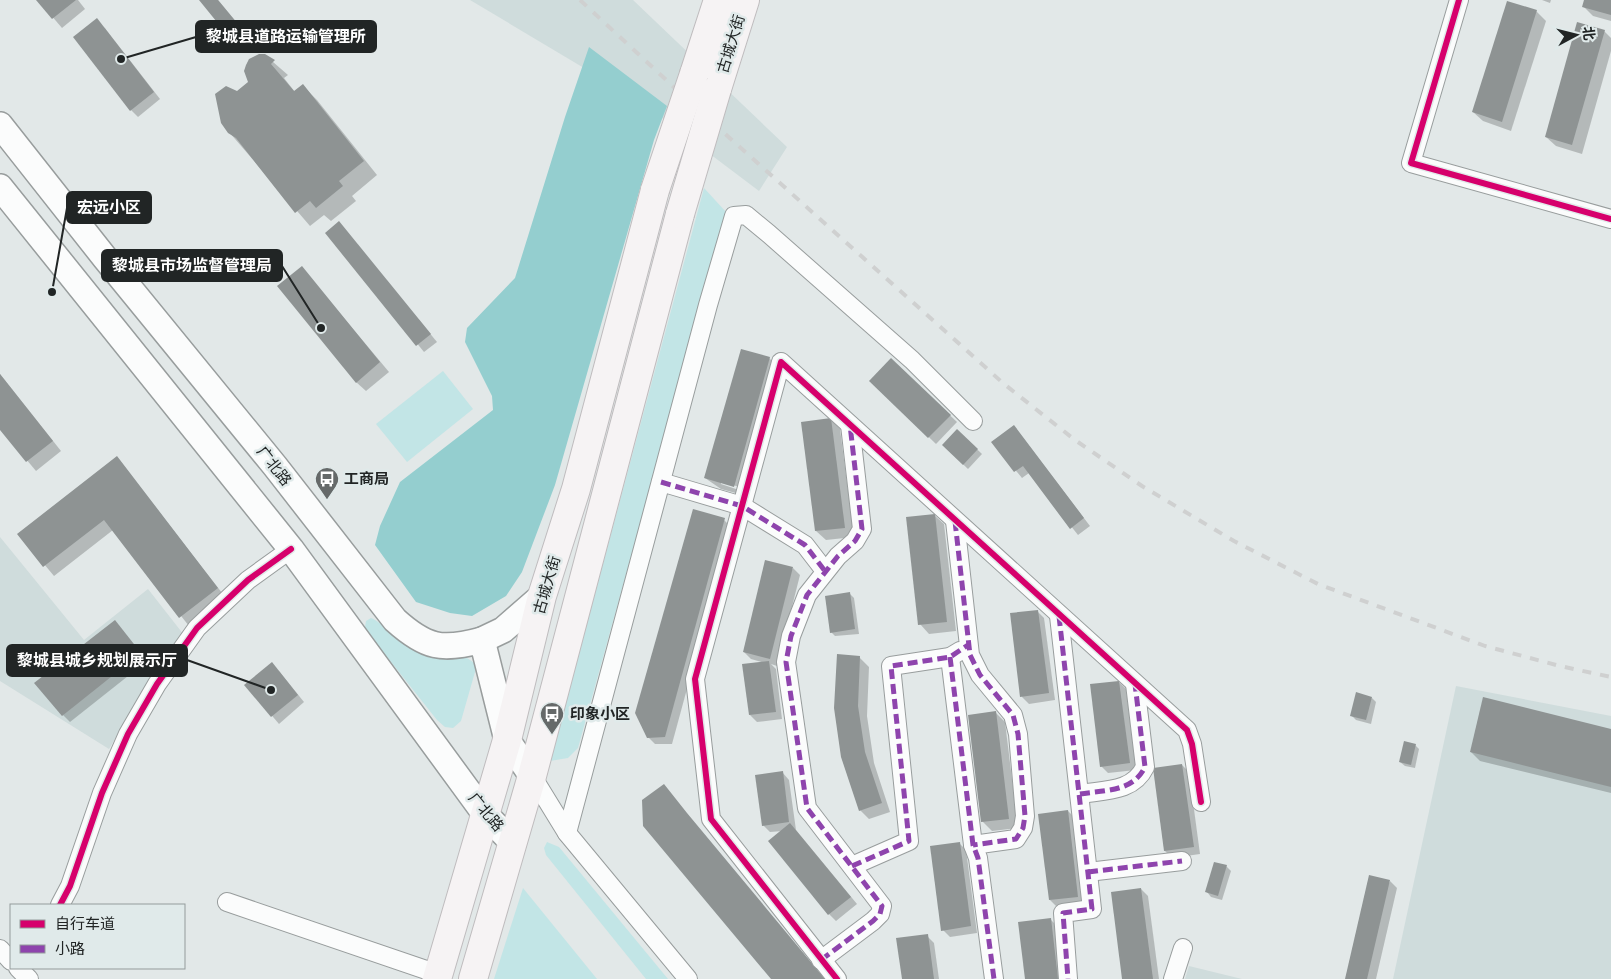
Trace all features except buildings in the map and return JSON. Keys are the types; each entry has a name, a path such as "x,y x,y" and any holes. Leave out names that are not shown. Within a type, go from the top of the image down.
{"main road":[{"name":"古城大街","path":"438,977 507,740 542,596 576,489 655,190 718,0"},
{"name":"古城大街","path":"532,776 680,214 745,0"},
{"name":"广北路","path":"0,125 140,301 275,466 395,620 413,636 431,644 458,646 482,640 503,630 542,596"},
{"name":"广北路","path":"0,187 291,549 485,814 513,843"},
{"path":"111,326 140,301"},
{"path":"473,979 532,776 507,740 482,640"}],"street":[{"path":"1459,0 1410,163 1611,219"},
{"path":"567,833 708,304 734,216 746,214 912,360 973,421"},
{"path":"836,979 711,819 695,679 782,362 1059,616 1187,730 1192,744 1201,802"},
{"path":"821,960 880,914 882,906 807,808 786,662 791,636 806,595 838,556 855,541 862,529 850,425"},
{"path":"660,482 742,506 805,545 825,571"},
{"path":"955,521 970,655 980,675 1013,715 1018,734 1025,816 1023,828 1016,838 973,845"},
{"path":"61,904 70,886 102,794 128,734 157,684 197,628 248,580 291,549"},
{"path":"1059,616 1092,909 1063,913 1068,979"},
{"path":"852,866 909,841 891,666 950,658 968,644"},
{"path":"950,658 973,845 978,858 994,979"},
{"path":"1080,794 1131,785 1141,776 1145,767 1136,684"},
{"path":"532,776 567,833 688,979"},
{"path":"1088,872 1182,861"},
{"path":"227,902 438,977"},
{"path":"1173,979 1183,948"},
{"path":"0,949 10,959"}],"shaded area":[{"path":"470,0 633,0 787,147 759,191 641,102"},
{"path":"589,47 667,106 654,140 555,485 522,572 506,596 472,616 450,613 416,602 375,545 380,526 400,482 493,410 492,396 465,342 467,328 515,278 565,117"},
{"path":"704,188 726,212 578,748 568,758 550,761"},
{"path":"443,371 473,409 407,462 376,424"},
{"path":"0,537 84,640 148,589 184,635 149,681 109,749 0,681"},
{"path":"371,618 415,650 429,654 457,655 469,659 475,664 475,672 461,721 453,728 445,727 437,720 368,633 365,627 366,621"},
{"path":"1456,686 1611,716 1611,979 1393,979"},
{"path":"547,842 559,847 668,979 646,979 546,855 544,848"},
{"path":"523,888 597,979 494,979"},
{"path":"1189,966 1242,979 1185,979"}],"railway":[{"path":"580,0 704,115 1004,384 1075,440 1142,486 1234,541 1318,584 1485,646 1560,666 1611,677"}],"marked path":[{"path":"821,960 873,921 880,914 882,906 807,808 786,662 791,636 807,595 838,556 855,541 862,529 850,425"},
{"path":"661,482 742,506 805,545 825,571"},
{"path":"955,521 970,655 980,675 1013,715 1018,734 1025,816 1023,828 1016,839 973,845"},
{"path":"1059,616 1092,909 1063,913 1068,979"},
{"path":"852,866 909,841 891,666 950,657 968,645"},
{"path":"950,657 973,845 978,858 994,979"},
{"path":"1080,794 1126,785 1140,775 1145,767 1135,684"},
{"path":"1088,872 1182,861"}],"cycle path":[{"path":"1459,0 1411,163 1611,219"},
{"path":"837,979 711,819 695,679 781,362 1187,730 1192,744 1201,802"},
{"path":"61,904 70,886 102,793 128,734 157,684 197,628 248,580 291,549"}],"place":[{"name":"黎城县道路运输管理所","path":"121,59"},
{"name":"宏远小区","path":"52,292"},
{"name":"黎城县市场监督管理局","path":"321,328"},
{"name":"工商局","path":"327,500"},
{"name":"黎城县城乡规划展示厅","path":"271,690"},
{"name":"印象小区","path":"552,735"}]}
